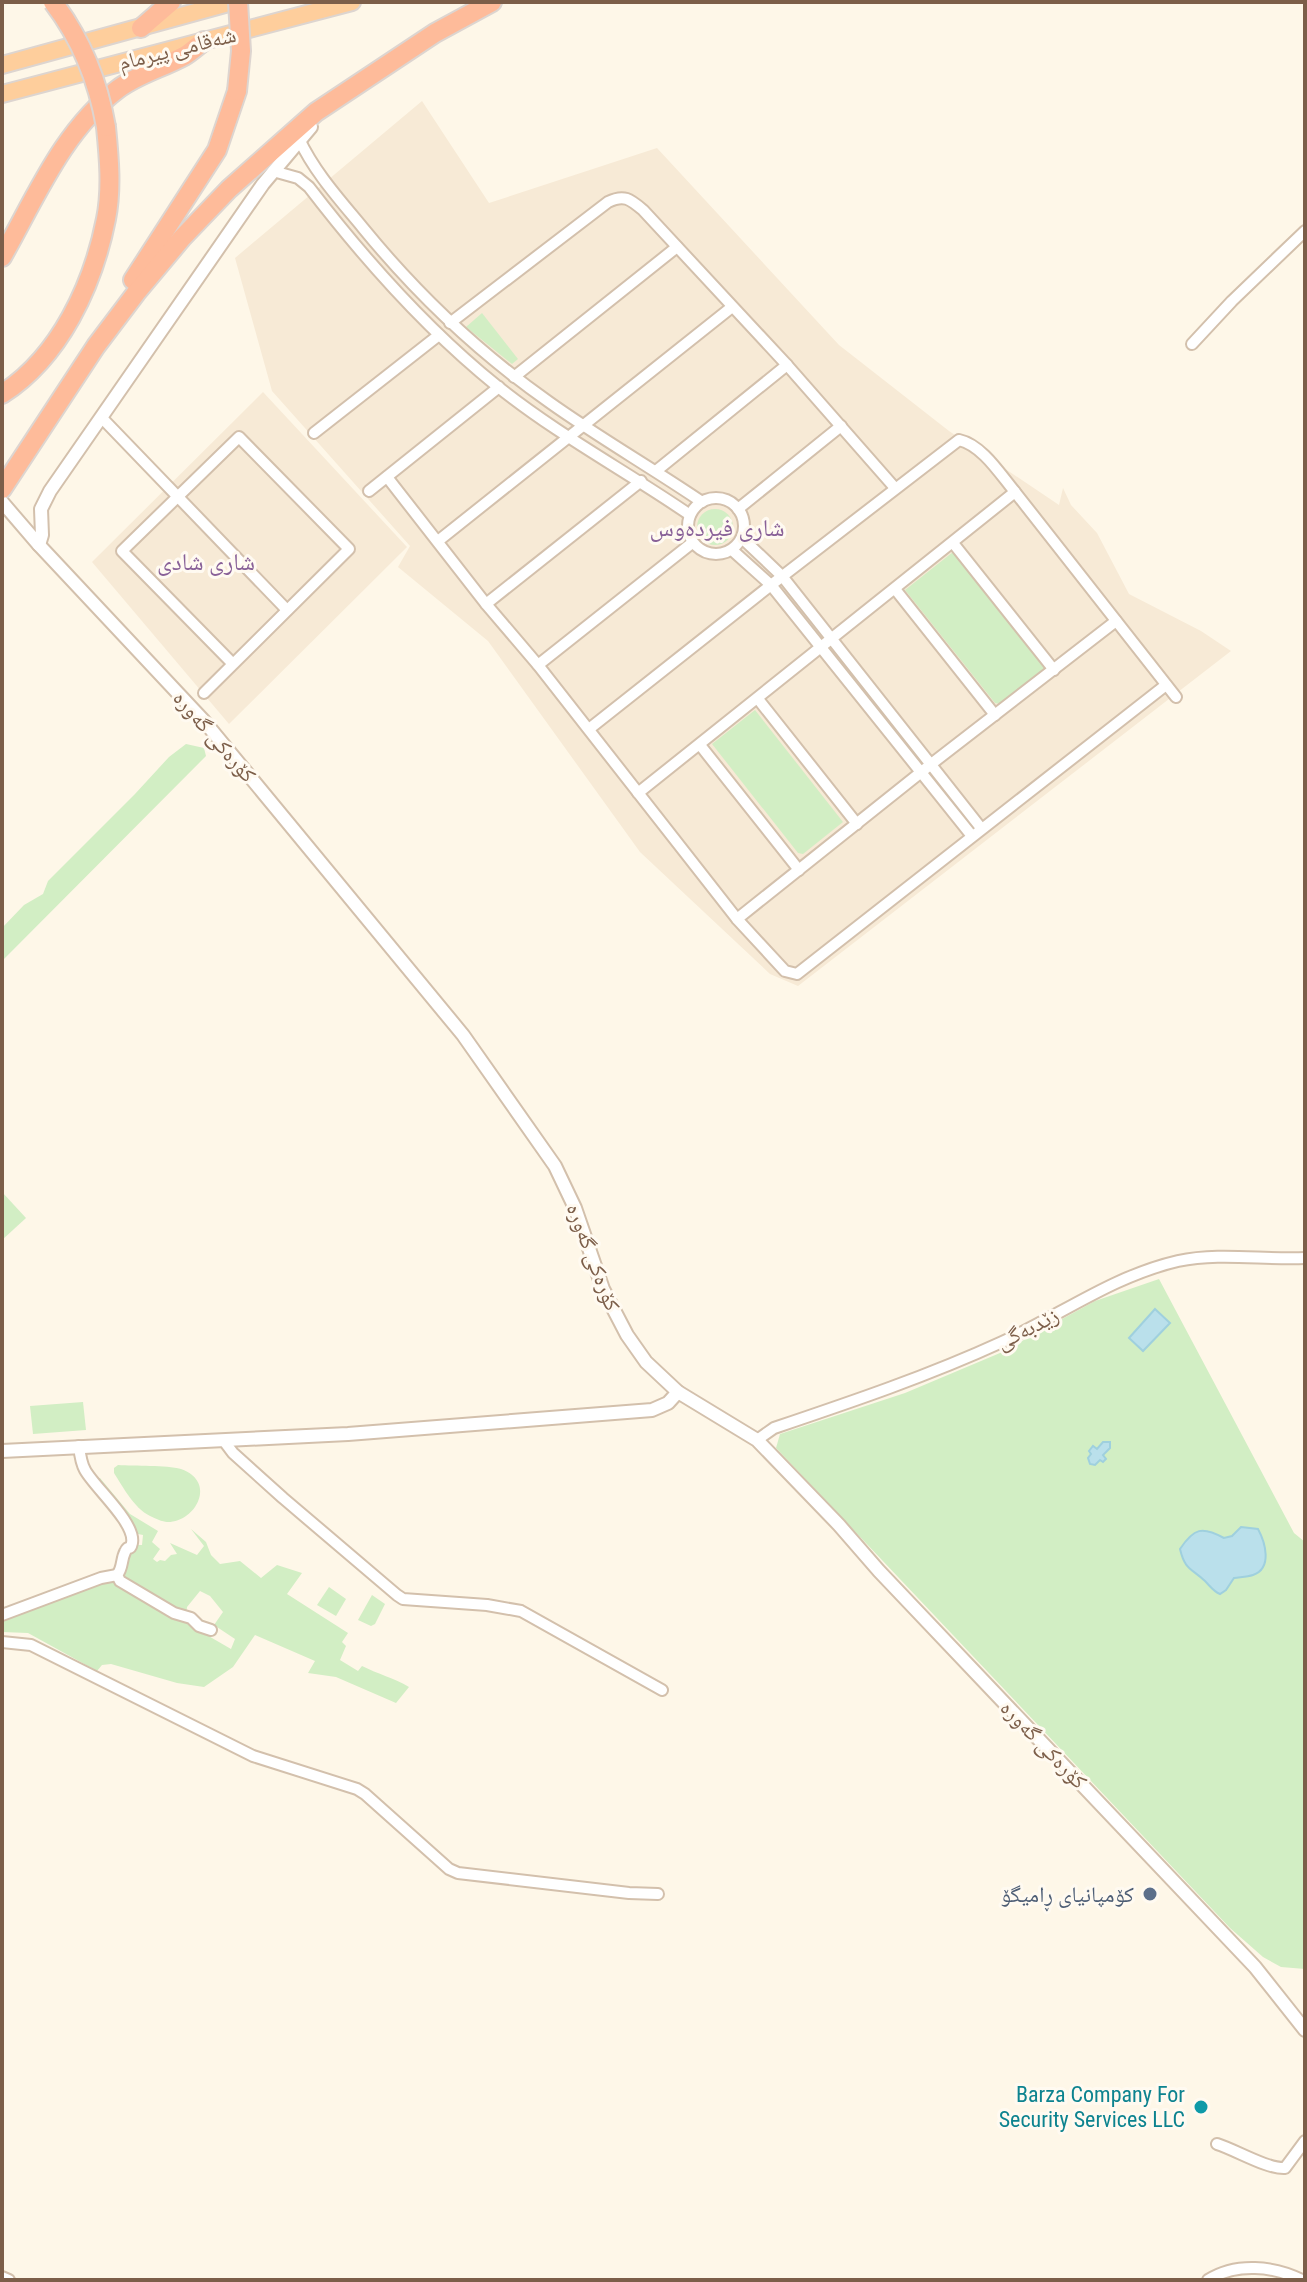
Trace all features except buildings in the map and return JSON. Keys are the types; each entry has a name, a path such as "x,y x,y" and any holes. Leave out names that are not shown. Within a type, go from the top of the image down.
{"highway":[{"path":"4,394 48,351 66,326 91,273 106,218 109,163 101,96 84,51 53,2"},
{"path":"141,28 171,2"},
{"name":"شەقامی پیرمام","path":"2,65 232,2"},
{"path":"96,346 128,287 217,150 237,91 241,51 238,2"},
{"name":"شەقامی پیرمام","path":"2,94 352,2"},
{"path":"4,485 96,346 136,293 204,214 302,123 435,33 492,2"},
{"path":"2,257 64,147 94,111 116,90 185,56 204,41"}],"street":[{"path":"39,545 44,502 273,171 338,98"},
{"path":"299,139 322,178 391,262 450,323 514,377 702,502"},
{"path":"273,171 298,178 309,187 386,282 439,335 499,387 568,437 690,515"},
{"path":"450,323 596,211 617,197 625,197 633,201 787,365 895,488"},
{"path":"1192,344 1305,231"},
{"path":"514,377 677,247"},
{"path":"438,541 732,307"},
{"path":"314,433 439,335"},
{"path":"656,471 787,365"},
{"path":"369,491 499,387"},
{"path":"101,417 287,610"},
{"path":"738,509 841,426"},
{"path":"204,693 349,549 239,437 122,551 233,664"},
{"path":"589,729 959,440 968,442 978,451 1015,492 1176,697"},
{"path":"387,477 737,919 785,971 797,974 1166,685"},
{"path":"486,604 641,481"},
{"path":"638,793 1015,492"},
{"path":"723,499 738,509 744,527 742,538 732,550 712,554 692,543 687,529 690,515 702,502 723,499"},
{"name":"کۆرەکی گەورە","path":"2,502 204,721 463,1035 555,1166 575,1208 603,1289 627,1335 646,1362 678,1392 757,1440 1255,1967 1305,2030"},
{"path":"742,538 782,576 832,639 926,769"},
{"path":"538,665 692,543"},
{"path":"953,543 1054,670"},
{"path":"732,550 771,585 977,832"},
{"path":"895,589 995,715"},
{"path":"737,919 1116,621"},
{"path":"758,699 857,824"},
{"path":"700,745 799,870"},
{"name":"زێدبەگی","path":"757,1440 774,1428 897,1386 1003,1342 1108,1285 1149,1269 1183,1260 1217,1256 1305,1258"},
{"path":"2,1451 348,1434 652,1410 668,1403 678,1392"},
{"path":"224,1441 273,1489 403,1599 487,1605 521,1611 662,1690"},
{"path":"2,1615 101,1578 117,1575 122,1569 125,1552 132,1545 129,1528 85,1470 79,1446"},
{"path":"117,1575 120,1581 174,1613 191,1618 199,1626 211,1630"},
{"path":"2,1642 31,1645 253,1756 357,1789 449,1869 458,1873 658,1894"},
{"path":"1217,2144 1276,2169 1285,2168 1305,2141"},
{"path":"1208,2280 1225,2271 1238,2269 1271,2269 1302,2280"},
{"path":"2,2277 9,2280"}],"shaded area":[{"name":"شاری فیردەوس","path":"422,101 489,203 657,148 839,345 949,431 1059,505 1063,488 1071,505 1097,533 1129,594 1201,631 1231,651 798,986 770,974 640,852 488,641 398,567 410,546 272,391 235,258"},
{"name":"شاری شادی","path":"263,392 407,547 229,724 92,562"}],"green space":[{"path":"482,313 518,359 512,364 466,327"},
{"path":"715,509 728,514 733,527 728,540 715,545 702,540 697,527 702,514"},
{"path":"953,552 1045,669 1000,704 995,703 905,590"},
{"path":"755,710 843,822 803,854 798,853 712,744"},
{"path":"186,744 204,748 206,756 2,961 2,928 24,905 43,894 48,881 169,757"},
{"path":"2,1192 26,1218 2,1240"},
{"path":"1159,1279 1294,1533 1305,1542 1305,1969 1281,1967 1263,1957 1230,1928 776,1448 780,1434 905,1393 1000,1353 1095,1301"},
{"path":"83,1402 86,1430 33,1434 30,1406"},
{"path":"118,1465 181,1469 198,1483 198,1501 186,1516 177,1521 165,1522 154,1518 139,1508 125,1491 114,1473"},
{"path":"100,1478 130,1514 158,1531 152,1542 160,1549 153,1559 157,1562 177,1554 170,1543 197,1555 204,1546 191,1529 206,1542 211,1555 220,1564 240,1561 261,1578 277,1565 302,1573 287,1594 348,1633 342,1642 346,1646 340,1660 358,1671 362,1666 409,1687 396,1703 336,1677 308,1673 315,1661 255,1635 233,1667 204,1687 177,1683 111,1664 102,1665 97,1671 28,1633 2,1632 2,1619 110,1579 231,1649 235,1639 214,1625 223,1612 210,1596 200,1591 187,1607 186,1616 121,1577 136,1545 142,1545 143,1535 133,1533 95,1480"},
{"path":"329,1587 346,1599 336,1616 317,1605"},
{"path":"372,1595 385,1604 371,1626 358,1620"}],"water":[{"path":"1155,1309 1170,1323 1143,1351 1129,1338"},
{"path":"1103,1442 1110,1442 1110,1448 1103,1455 1106,1459 1095,1465 1090,1464 1089,1451 1093,1446 1097,1449"},
{"path":"1241,1527 1258,1529 1265,1547 1265,1561 1259,1572 1234,1578 1220,1594 1189,1568 1180,1549 1199,1531 1224,1538 1232,1536"}],"place":[{"name":"کۆمپانیای ڕامیگۆ","path":"1150,1894"},
{"name":"Barza Company For Security Services LLC","path":"1201,2107"}],"district":[{"name":"شاری فیردەوس","path":"717,528"},
{"name":"شاری شادی","path":"206,562"}]}
